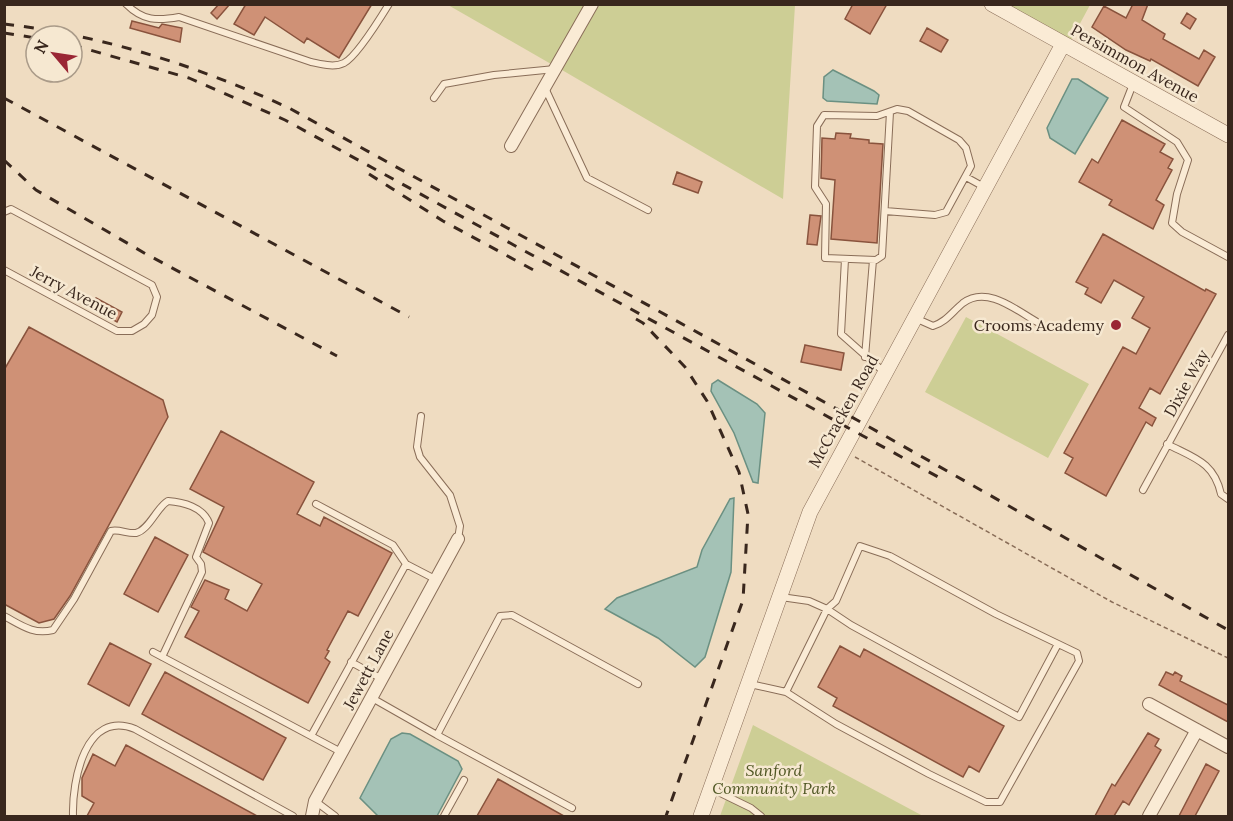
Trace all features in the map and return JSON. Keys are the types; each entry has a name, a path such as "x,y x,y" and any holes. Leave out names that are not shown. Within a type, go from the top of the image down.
{"street":[{"path":"511,146 592,4"},
{"name":"Persimmon Avenue","path":"992,4 1228,135"},
{"name":"McCracken Road","path":"701,816 810,512 843,447 1063,44"},
{"name":"Jewett Lane","path":"312,816 315,801 458,539"},
{"path":"1149,704 1228,747"},
{"path":"1149,816 1197,730"}],"lane":[{"path":"126,4 143,18 160,21 179,17 311,62 330,65 345,63 374,28 388,4"},
{"path":"434,98 444,84 494,75 555,69"},
{"path":"1134,83 1124,107 1177,142 1188,160 1177,194 1172,223 1182,232 1228,257"},
{"path":"545,88 587,178 648,210"},
{"path":"885,211 935,215 946,212 966,177 970,162 966,148 958,140 908,111 897,109 877,116 829,113 818,122 815,187 826,204 825,258 873,260 882,256 890,112"},
{"path":"966,177 986,188"},
{"name":"Jerry Avenue","path":"4,212 11,209 152,285 157,297 156,306 144,324 132,331 117,331 4,270"},
{"path":"845,259 841,334 884,372"},
{"path":"865,357 873,260"},
{"path":"915,318 933,326 942,323 963,303 972,298 984,297 996,299 1037,322"},
{"name":"Dixie Way","path":"1143,490 1228,335"},
{"path":"421,416 417,447 420,457 450,495 460,526 458,539"},
{"path":"1167,444 1199,460 1213,471 1217,477 1221,494 1228,499"},
{"path":"4,616 31,631 41,633 52,630 69,608 111,531 136,532 141,530 162,504 168,501 190,506 201,511 209,523 196,557 201,564 202,572 162,657"},
{"path":"316,504 393,545 406,564 435,579"},
{"path":"749,684 786,692 836,724 929,774 986,802 1000,802 1079,661 1077,653 996,614 890,556 860,546 836,601 827,609 786,692"},
{"path":"311,736 406,564"},
{"path":"780,597 808,601 827,609 851,625 1019,717 1058,644"},
{"path":"436,735 500,616 512,615 638,684"},
{"path":"153,652 341,752"},
{"path":"351,662 382,679"},
{"path":"372,698 572,808"},
{"path":"73,816 76,773 94,736 99,731 115,725 135,729 293,816"},
{"path":"444,816 464,780"},
{"path":"711,789 752,808 761,816"},
{"path":"315,801 335,816"}],"path":[{"path":"843,447 858,459 1063,575 1228,658"}],"green space":[{"path":"448,5 585,5 551,64"},
{"path":"599,5 795,5 783,199 562,70"},
{"path":"1004,5 1090,5 1070,42"},
{"path":"966,317 1089,384 1048,458 925,392"},
{"name":"Sanford Community Park","path":"753,725 923,816 720,816"}],"shaded area":[{"path":"833,70 874,91 879,95 877,104 827,101 823,98 824,77"},
{"path":"1072,79 1078,79 1108,98 1075,154 1050,138 1047,128"},
{"path":"718,380 757,404 765,413 758,483 753,482 734,433 711,391 712,384"},
{"path":"734,498 731,572 705,657 695,667 658,638 605,609 617,598 697,567 702,550 730,499"},
{"path":"402,733 410,734 458,761 462,769 437,816 378,816 360,798 391,739"}],"building":[{"path":"219,4 230,4 217,19 211,13"},
{"path":"246,4 372,4 339,58 307,38 304,43 265,17 254,35 234,24"},
{"path":"853,4 887,4 870,34 845,19"},
{"path":"1133,4 1148,4 1142,20 1165,34 1163,39 1199,59 1204,50 1215,57 1198,86 1151,59 1150,61 1126,50 1092,27 1104,6 1126,18"},
{"path":"1187,13 1196,19 1190,29 1181,23"},
{"path":"132,21 159,28 162,24 182,28 180,42 130,28"},
{"path":"927,28 948,40 941,52 920,41"},
{"path":"1122,120 1165,144 1160,152 1173,159 1168,168 1172,170 1156,200 1164,205 1153,229 1109,205 1112,200 1079,182 1092,159 1098,163"},
{"path":"836,133 851,134 850,138 883,144 877,243 831,239 835,180 821,178 822,138 835,139"},
{"path":"677,172 702,182 698,193 673,184"},
{"path":"810,215 821,216 817,245 807,244"},
{"path":"1103,234 1205,291 1206,289 1216,294 1160,394 1150,388 1139,408 1156,418 1152,426 1146,422 1106,496 1065,473 1073,458 1064,453 1123,347 1136,354 1150,328 1132,318 1144,297 1114,280 1101,303 1085,294 1088,288 1076,282"},
{"path":"96,298 122,312 117,322 91,307"},
{"path":"29,327 163,400 168,417 70,596 54,619 39,623 4,604 4,370"},
{"path":"805,345 844,353 841,370 801,362"},
{"path":"221,431 314,482 297,514 320,526 324,517 392,553 358,616 348,611 327,650 329,651 325,658 330,662 308,703 185,637 199,611 191,607 205,580 229,590 225,599 247,611 262,584 203,552 224,507 190,489"},
{"path":"155,537 188,555 158,612 124,594"},
{"path":"110,643 151,664 129,706 88,684"},
{"path":"840,646 860,657 864,649 1004,726 979,772 969,766 963,777 833,706 837,698 818,687"},
{"path":"165,672 286,738 263,780 142,714"},
{"path":"1166,672 1173,675 1175,672 1182,676 1180,681 1228,705 1228,722 1159,685"},
{"path":"1148,733 1159,739 1155,746 1161,750 1129,805 1123,801 1114,816 1095,816 1112,784 1115,786"},
{"path":"126,745 257,816 87,816 94,803 82,796 82,778 93,754 115,766"},
{"path":"1206,764 1219,771 1195,816 1179,816"},
{"path":"498,779 564,816 477,816"}],"railway":[{"path":"4,24 79,36 150,55 220,79 289,108 857,420 1228,630"},
{"path":"4,33 24,36"},
{"path":"84,48 189,78 285,120 940,478"},
{"path":"4,98 409,317"},
{"path":"4,160 36,190 146,254 337,356"},
{"path":"369,174 443,221 539,273"},
{"path":"636,319 643,323 685,367 707,401 739,472 748,514 743,600 666,816"}],"place":[{"name":"Crooms Academy","path":"1116,325"}]}
